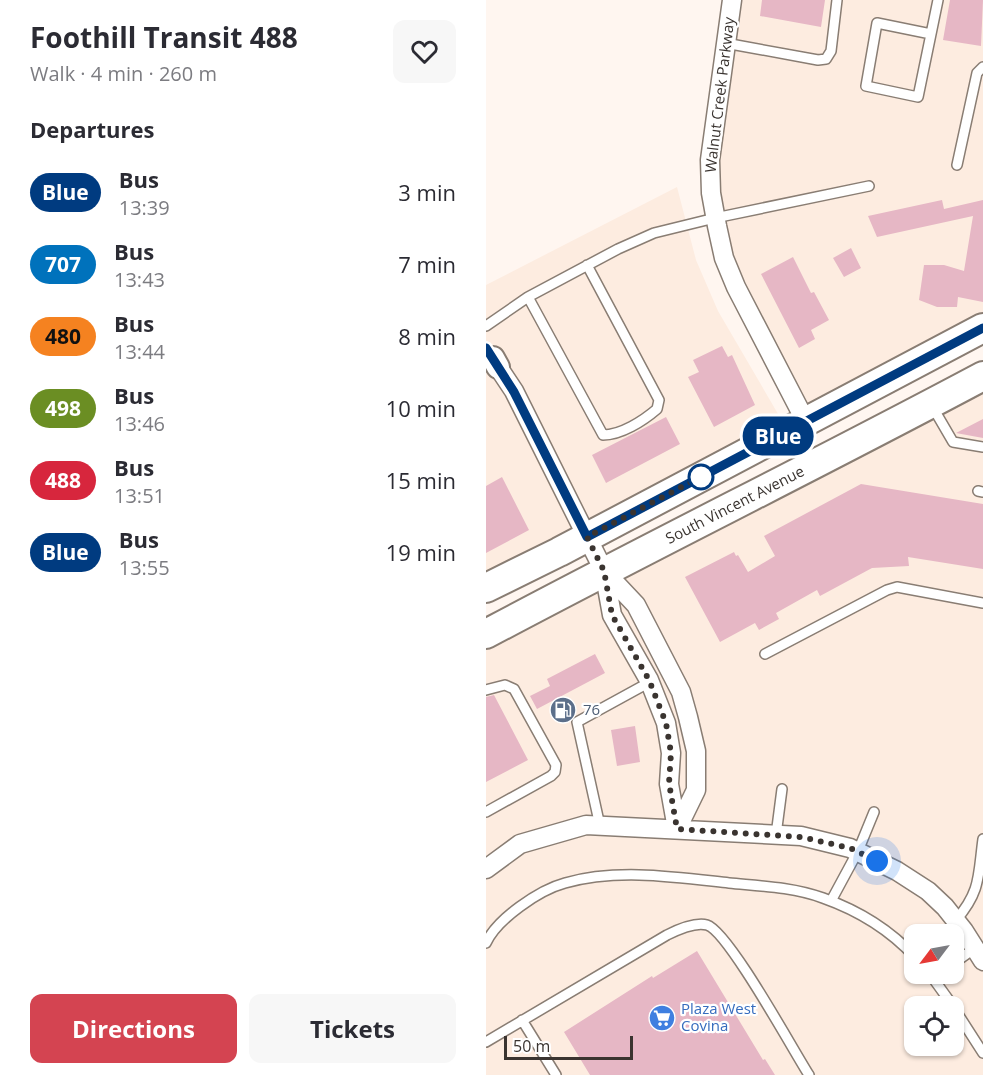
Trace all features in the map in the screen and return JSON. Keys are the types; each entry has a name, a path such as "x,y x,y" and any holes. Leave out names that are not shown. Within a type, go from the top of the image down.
{"main road":[{"path":"486,588 983,328"},
{"name":"South Vincent Avenue","path":"486,634 983,376"}],"street":[{"name":"Walnut Creek Parkway","path":"732,0 710,160 711,193 715,218 724,258 736,287 806,422"},
{"path":"492,361 514,392 604,571 612,615 650,682 666,723 671,753 669,783 677,829"},
{"path":"604,571 636,605 681,692 696,751 696,790 677,829"},
{"path":"486,869 520,844 586,825 801,837 828,842 858,852 897,871 928,891 956,920 979,955"}],"lane":[{"path":"931,34 877,23 866,86 918,97 931,34 938,0"},
{"path":"725,43 818,60 826,58 831,51 837,4"},
{"path":"957,165 976,73 983,66"},
{"path":"486,326 528,297 587,265 654,233 869,186"},
{"path":"528,297 603,435 611,435 647,418 657,409 659,400 587,265"},
{"path":"931,404 953,442 983,447"},
{"path":"765,654 887,590 897,587 983,603"},
{"path":"600,826 577,722 650,682"},
{"path":"486,690 505,685 514,689 556,765 555,772 551,776 486,812"},
{"path":"776,835 782,789"},
{"path":"831,901 858,852 874,812"},
{"path":"956,920 969,905 976,890 983,839"},
{"path":"486,943 501,923 523,906 556,886 601,876 647,876 785,888 831,901 857,912 888,932 904,947"},
{"path":"486,1029 489,1040 666,935 680,929 705,924 716,929 735,954 808,1075"},
{"path":"964,960 979,955"},
{"path":"522,1020 556,1075"},
{"path":"964,1023 983,1053"}],"shaded area":[{"path":"732,0 983,0 983,328 806,422 736,287 711,193"},
{"path":"677,187 696,260 718,311 788,431 486,588 486,285"},
{"name":"Plaza West Covina","path":"983,376 983,1075 486,1075 486,634"}],"building":[{"path":"762,0 825,0 821,27 760,16"},
{"path":"950,0 983,0 981,46 943,40"},
{"path":"942,200 944,209 983,200 983,302 958,297 957,307 937,307 919,300 924,265 944,265 964,271 973,216 877,237 868,216"},
{"path":"851,248 861,268 844,277 833,258"},
{"path":"793,257 811,293 814,292 829,320 811,330 815,339 799,348 761,274"},
{"path":"722,346 728,357 732,355 755,405 714,427 688,377 699,372 693,360"},
{"path":"666,417 680,444 606,483 592,455"},
{"path":"983,419 983,438 956,433"},
{"path":"502,477 529,530 486,553 486,486"},
{"path":"861,484 983,504 983,569 908,557 909,566 872,568 820,596 817,590 776,613 779,619 759,630 755,623 720,642 685,577 734,552 748,572 775,556 764,536"},
{"path":"595,654 605,673 537,709 530,696 550,686 547,679"},
{"path":"494,695 528,760 486,782 486,697"},
{"path":"635,726 640,762 617,766 611,730"},
{"name":"Plaza West Covina","path":"697,951 763,1060 765,1059 775,1075 590,1075 564,1032 652,976 653,978"}],"bus line":[{"name":"Blue","path":"486,348 514,392 587,537 983,328"}],"place":[{"name":"76","path":"563,710"},
{"name":"Plaza West Covina","path":"662,1018"}],"route":[{"path":"701,477 710,472 587,537 604,571 612,615 649,680 666,723 671,753 669,783 677,829 801,837 850,848 877,861"}]}
